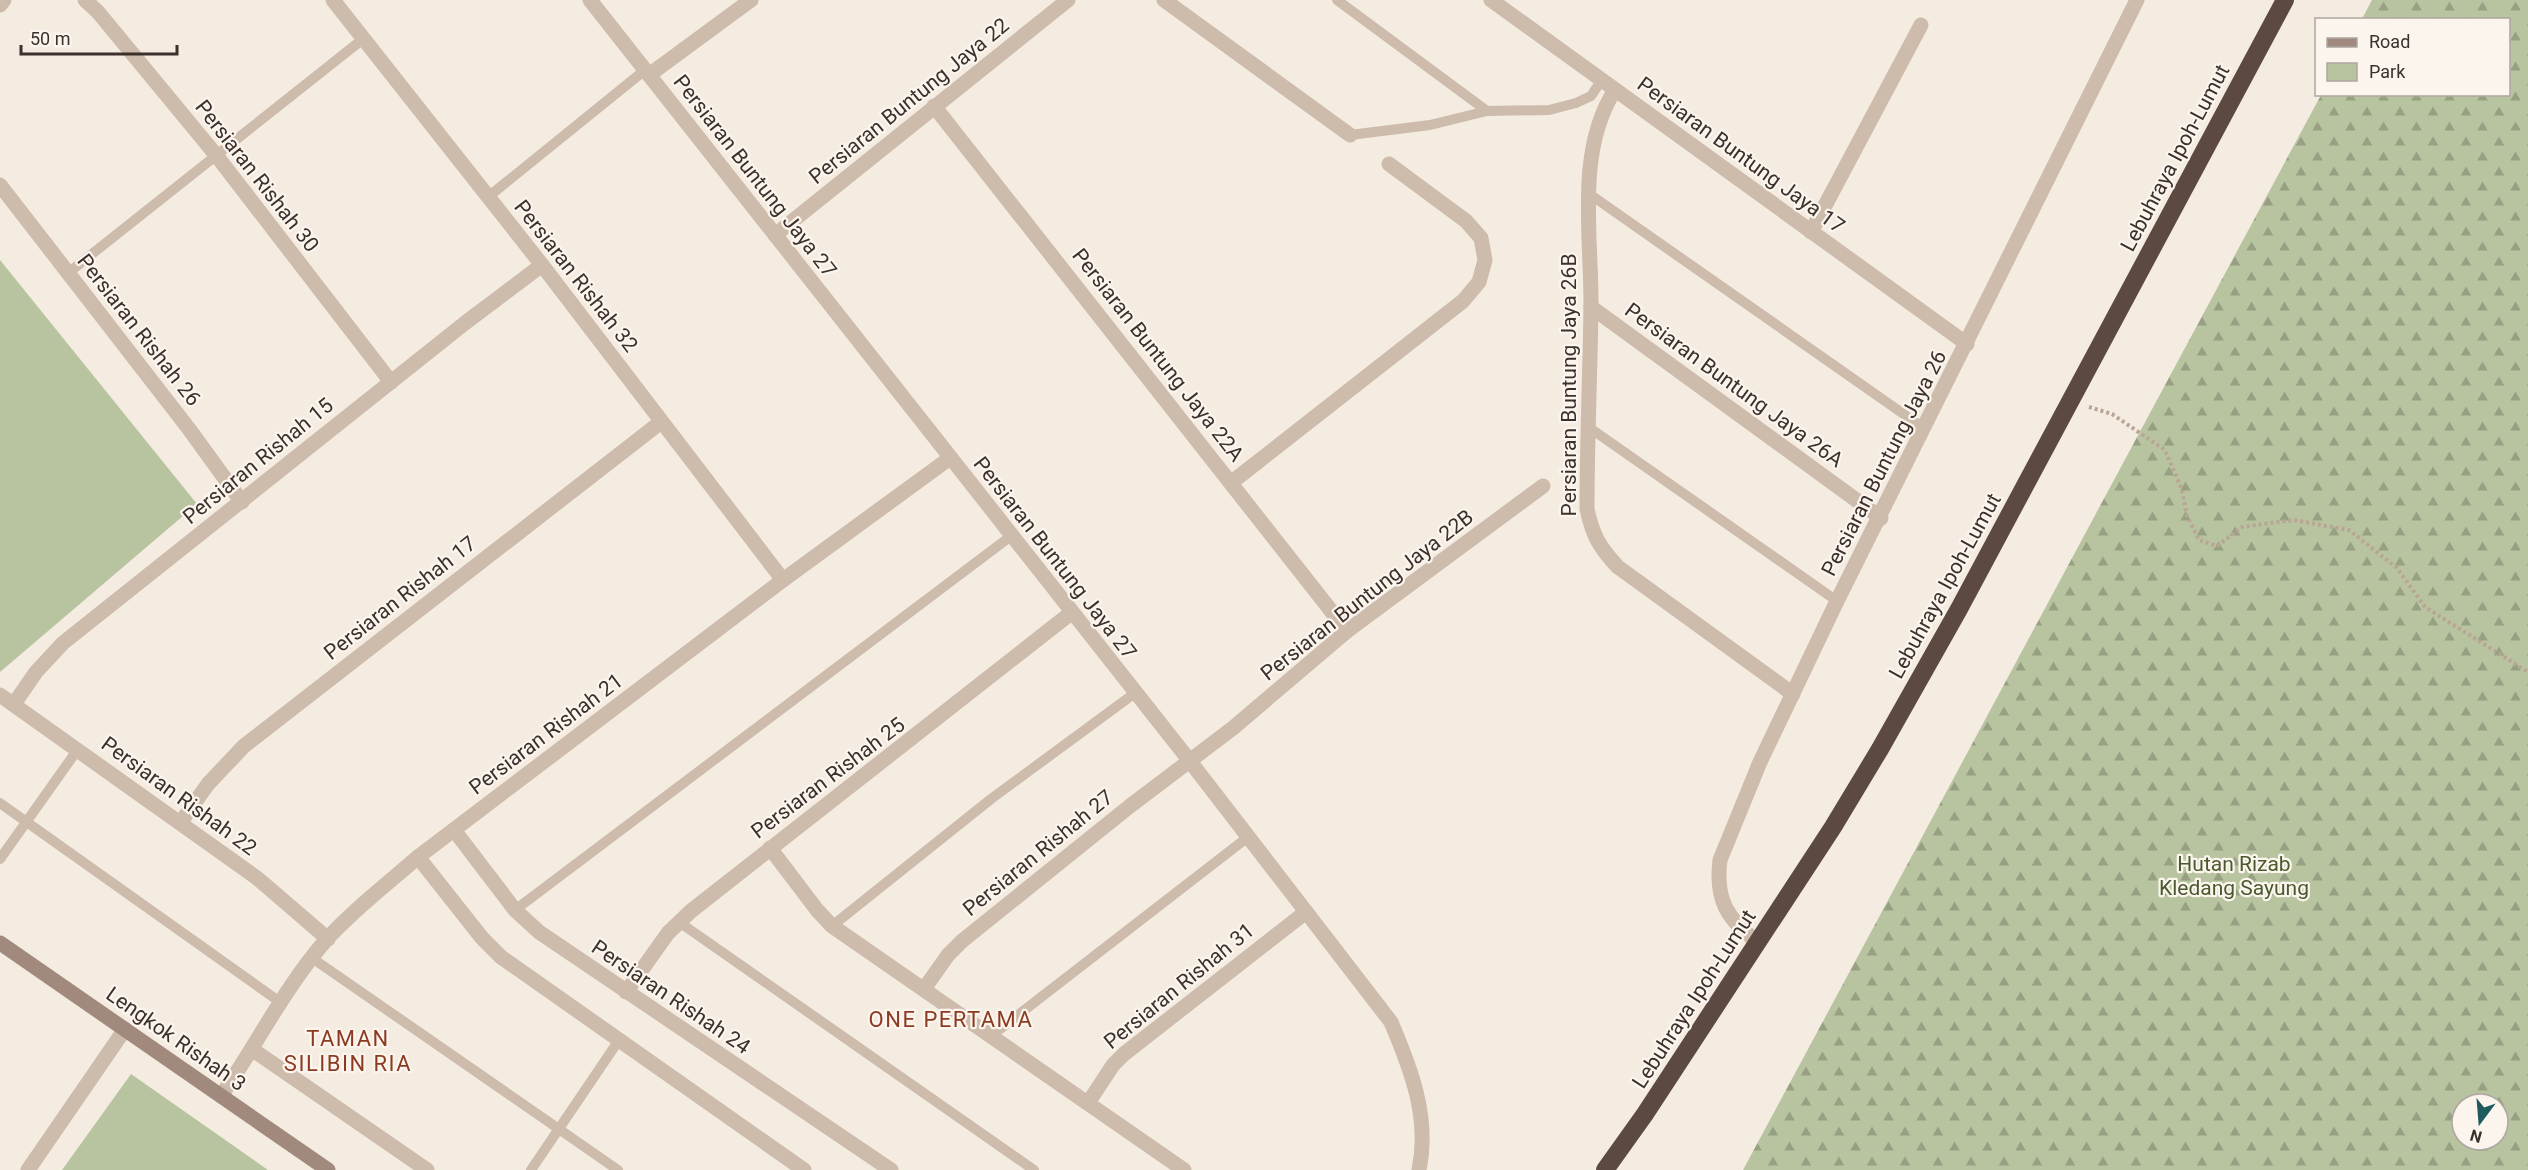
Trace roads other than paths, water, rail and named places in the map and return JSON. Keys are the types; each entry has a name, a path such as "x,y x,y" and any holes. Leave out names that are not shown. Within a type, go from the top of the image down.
{"highway":[{"name":"Lebuhraya Ipoh-Lumut","path":"1605,1170 1645,1114 1758,942 1833,827 1880,749 2071,402 2285,0"}],"street":[{"path":"0,5 4,0"},
{"name":"Persiaran Rishah 30","path":"85,0 99,12 216,155 391,382"},
{"name":"Persiaran Rishah 32","path":"333,0 542,265 783,580"},
{"name":"Persiaran Buntung Jaya 27","path":"590,0 1189,760 1391,1022 1410,1068 1422,1115 1423,1152 1419,1170"},
{"name":"Persiaran Buntung Jaya 22","path":"775,235 1068,0"},
{"path":"1164,0 1350,135"},
{"name":"Persiaran Buntung Jaya 17","path":"1491,0 1967,344"},
{"name":"Persiaran Buntung Jaya 26","path":"1758,942 1731,920 1725,909 1720,894 1719,860 1760,762 2133,2"},
{"path":"647,72 742,3"},
{"path":"1810,232 1921,25"},
{"name":"Persiaran Buntung Jaya 26B","path":"1615,90 1606,104 1599,126 1588,193 1591,307 1587,509 1593,534 1602,550 1618,567 1793,694"},
{"name":"Persiaran Buntung Jaya 22A","path":"934,106 1347,631"},
{"path":"1232,482 1463,302 1479,282 1485,260 1480,238 1466,221 1389,164"},
{"name":"Persiaran Rishah 26","path":"0,185 242,502"},
{"name":"Persiaran Rishah 15","path":"14,704 36,672 63,643 542,265"},
{"name":"Persiaran Buntung Jaya 26A","path":"1591,307 1881,518"},
{"name":"Persiaran Rishah 17","path":"181,822 208,784 244,746 661,422"},
{"name":"Persiaran Rishah 21","path":"221,1096 253,1050 280,1002 327,939 418,857 783,580 950,458"},
{"name":"Persiaran Buntung Jaya 22B","path":"1189,760 1233,728 1347,631 1543,486"},
{"name":"Persiaran Rishah 25","path":"626,992 668,933 679,922 1071,613"},
{"name":"Persiaran Rishah 22","path":"0,695 257,878 327,939"},
{"name":"Persiaran Rishah 27","path":"924,989 948,955 962,941 1189,760"},
{"name":"Persiaran Rishah 24","path":"454,830 515,910 539,932 891,1170"},
{"path":"770,848 832,926 1184,1170"},
{"path":"418,857 482,938 501,957 804,1170"},
{"name":"Persiaran Rishah 31","path":"1088,1103 1113,1065 1124,1054 1306,912"},
{"name":"Lengkok Rishah 3","path":"0,943 328,1170"},
{"path":"28,1170 125,1029"},
{"name":"Lengkok Rishah 3","path":"253,1050 427,1170"}],"lane":[{"path":"1337,0 1487,111"},
{"path":"68,273 363,39"},
{"path":"488,196 647,72"},
{"path":"1350,135 1430,125 1487,111 1549,110 1576,103 1591,96 1601,81"},
{"path":"1588,193 1925,429"},
{"path":"1587,426 1838,601"},
{"path":"515,910 1011,536"},
{"path":"832,926 991,799 1135,693"},
{"path":"0,859 78,750"},
{"path":"0,803 280,1002"},
{"path":"991,1036 1248,837"},
{"path":"679,922 1034,1170"},
{"path":"312,958 618,1170"},
{"path":"531,1170 619,1040"}],"district":[{"name":"ONE PERTAMA","path":"951,1019"},
{"name":"TAMAN SILIBIN RIA","path":"348,1050"}],"park label":[{"name":"Hutan Rizab Kledang Sayung","path":"2234,876"}]}
